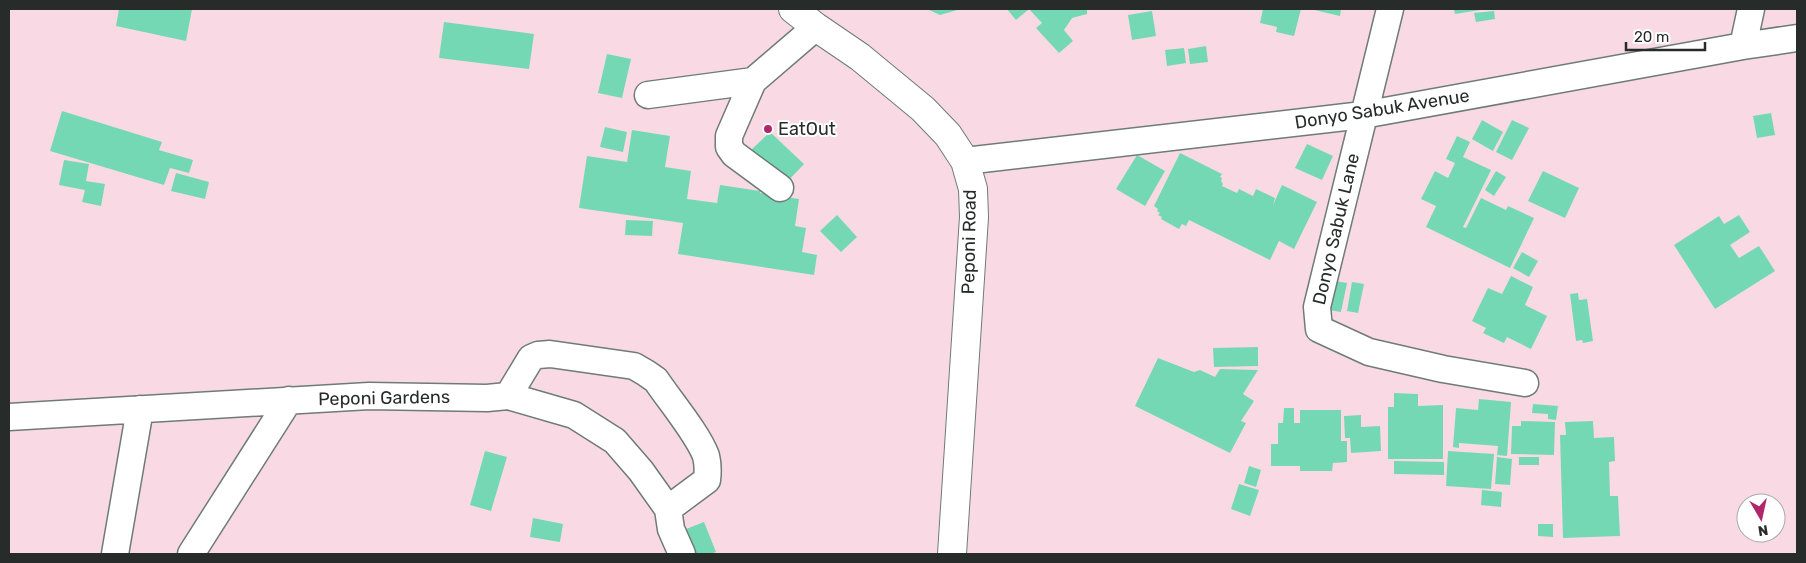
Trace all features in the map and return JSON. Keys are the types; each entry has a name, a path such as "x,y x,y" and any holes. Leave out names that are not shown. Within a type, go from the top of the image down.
{"main road":[{"name":"Peponi Road","path":"793,9 816,27 860,56 922,109 948,135 965,161 973,189 974,217 952,554"}],"street":[{"name":"Donyo Sabuk Lane","path":"1390,9 1317,307 1319,328 1369,352 1443,369 1524,383"},
{"path":"1744,46 1752,9"},
{"path":"780,188 734,154 729,147 729,136 753,82 816,27"},
{"name":"Donyo Sabuk Avenue","path":"965,161 1363,115 1797,38"},
{"path":"648,95 753,82"},
{"path":"508,396 531,358 538,355 550,354 634,366 646,372 656,380 701,445 707,464 707,480 668,509"},
{"name":"Peponi Gardens","path":"9,417 369,396 486,398 508,396 574,414 615,441 641,471 668,509 671,529 682,554"},
{"path":"191,554 289,400"},
{"path":"115,554 140,409"}],"shaded area":[{"path":"9,9 1797,9 1797,554 9,554"}],"building":[{"path":"119,9 192,9 186,41 116,26"},
{"path":"927,9 961,9 940,15"},
{"path":"1007,9 1029,9 1016,20"},
{"path":"1029,9 1087,9 1087,14 1072,18 1064,30 1073,41 1059,53 1036,28 1042,23"},
{"path":"1263,9 1301,9 1294,36 1276,32 1277,27 1260,23"},
{"path":"1310,9 1341,9 1340,16"},
{"path":"1454,9 1480,9 1480,10 1455,14"},
{"path":"1152,11 1156,36 1132,40 1128,15"},
{"path":"1494,11 1495,19 1476,22 1474,13"},
{"path":"444,22 534,34 529,69 439,58"},
{"path":"1206,46 1208,62 1190,64 1188,49"},
{"path":"1184,48 1186,63 1167,66 1165,50"},
{"path":"607,54 631,59 622,98 598,93"},
{"path":"62,111 162,142 159,150 193,160 189,173 170,168 164,185 50,151"},
{"path":"1771,113 1775,135 1757,138 1753,116"},
{"path":"1482,120 1503,132 1493,151 1472,139"},
{"path":"1512,120 1529,128 1512,160 1496,152"},
{"path":"605,127 627,132 623,152 600,147"},
{"path":"632,130 670,136 665,167 691,171 687,199 717,203 720,185 799,199 795,226 806,228 802,252 817,255 814,275 678,254 683,223 579,208 587,156 627,162"},
{"path":"770,132 804,164 786,183 751,150"},
{"path":"1457,136 1470,142 1463,157 1491,170 1463,227 1466,228 1481,198 1506,210 1508,206 1534,218 1510,268 1426,227 1436,206 1421,199 1435,171 1448,178 1455,163 1446,159"},
{"path":"1307,144 1333,156 1322,180 1295,168"},
{"path":"1180,153 1222,174 1220,177 1222,178 1222,186 1237,193 1239,189 1253,196 1256,189 1275,198 1273,205 1282,185 1317,202 1294,249 1279,241 1270,260 1189,220 1186,226 1182,224 1179,229 1161,219 1162,217 1158,215 1160,213 1157,211 1158,209 1154,206"},
{"path":"1137,155 1165,171 1145,206 1116,189"},
{"path":"64,160 89,164 86,181 105,184 101,206 82,202 85,190 59,185"},
{"path":"1496,171 1506,177 1494,196 1485,190"},
{"path":"1543,171 1579,188 1565,218 1528,201"},
{"path":"176,173 209,182 205,199 171,191"},
{"path":"837,215 857,237 841,252 820,231"},
{"path":"1739,215 1750,232 1730,245 1739,258 1759,246 1775,271 1715,309 1674,245 1719,216 1724,224"},
{"path":"626,220 653,221 652,236 625,235"},
{"path":"1522,252 1538,261 1529,277 1513,268"},
{"path":"1511,276 1533,287 1525,305 1547,316 1531,349 1507,337 1504,343 1483,333 1486,328 1472,321 1488,288 1502,294"},
{"path":"1335,281 1347,283 1341,312 1329,310"},
{"path":"1352,282 1364,284 1358,313 1347,311"},
{"path":"1578,293 1579,300 1587,299 1593,341 1583,343 1582,340 1576,341 1570,294"},
{"path":"1258,347 1258,366 1214,367 1213,348"},
{"path":"1158,358 1194,372 1200,370 1215,377 1220,369 1258,370 1243,394 1254,401 1241,421 1246,423 1230,453 1135,406"},
{"path":"1394,393 1418,394 1418,406 1443,405 1443,459 1388,459 1388,407 1394,407"},
{"path":"1479,399 1511,402 1507,456 1497,455 1498,446 1459,443 1459,448 1453,447 1456,408 1478,410"},
{"path":"1533,404 1558,406 1556,420 1548,419 1548,414 1532,413"},
{"path":"1284,408 1294,408 1294,423 1300,423 1300,410 1341,410 1341,441 1347,441 1347,462 1333,463 1332,471 1300,471 1300,466 1271,466 1271,444 1278,444 1278,423 1283,423"},
{"path":"1361,415 1361,427 1380,426 1381,451 1351,453 1350,438 1345,438 1344,416"},
{"path":"1521,421 1555,422 1554,455 1511,454 1512,426 1521,426"},
{"path":"1593,421 1594,438 1614,437 1615,461 1609,462 1610,496 1618,496 1620,536 1563,538 1560,435 1566,435 1565,422"},
{"path":"485,451 507,457 491,511 470,505"},
{"path":"1448,451 1494,454 1491,489 1446,486"},
{"path":"1497,457 1512,459 1510,485 1495,484"},
{"path":"1519,457 1539,457 1539,465 1519,465"},
{"path":"1394,461 1444,462 1444,475 1394,474"},
{"path":"1249,466 1261,470 1256,487 1244,483"},
{"path":"1239,484 1259,490 1250,516 1231,509"},
{"path":"1482,490 1502,492 1501,507 1481,505"},
{"path":"533,518 563,524 560,542 530,537"},
{"path":"704,522 716,552 710,554 691,554 681,531"},
{"path":"1538,524 1553,524 1553,537 1538,536"}],"place":[{"name":"EatOut","path":"768,129"}]}
